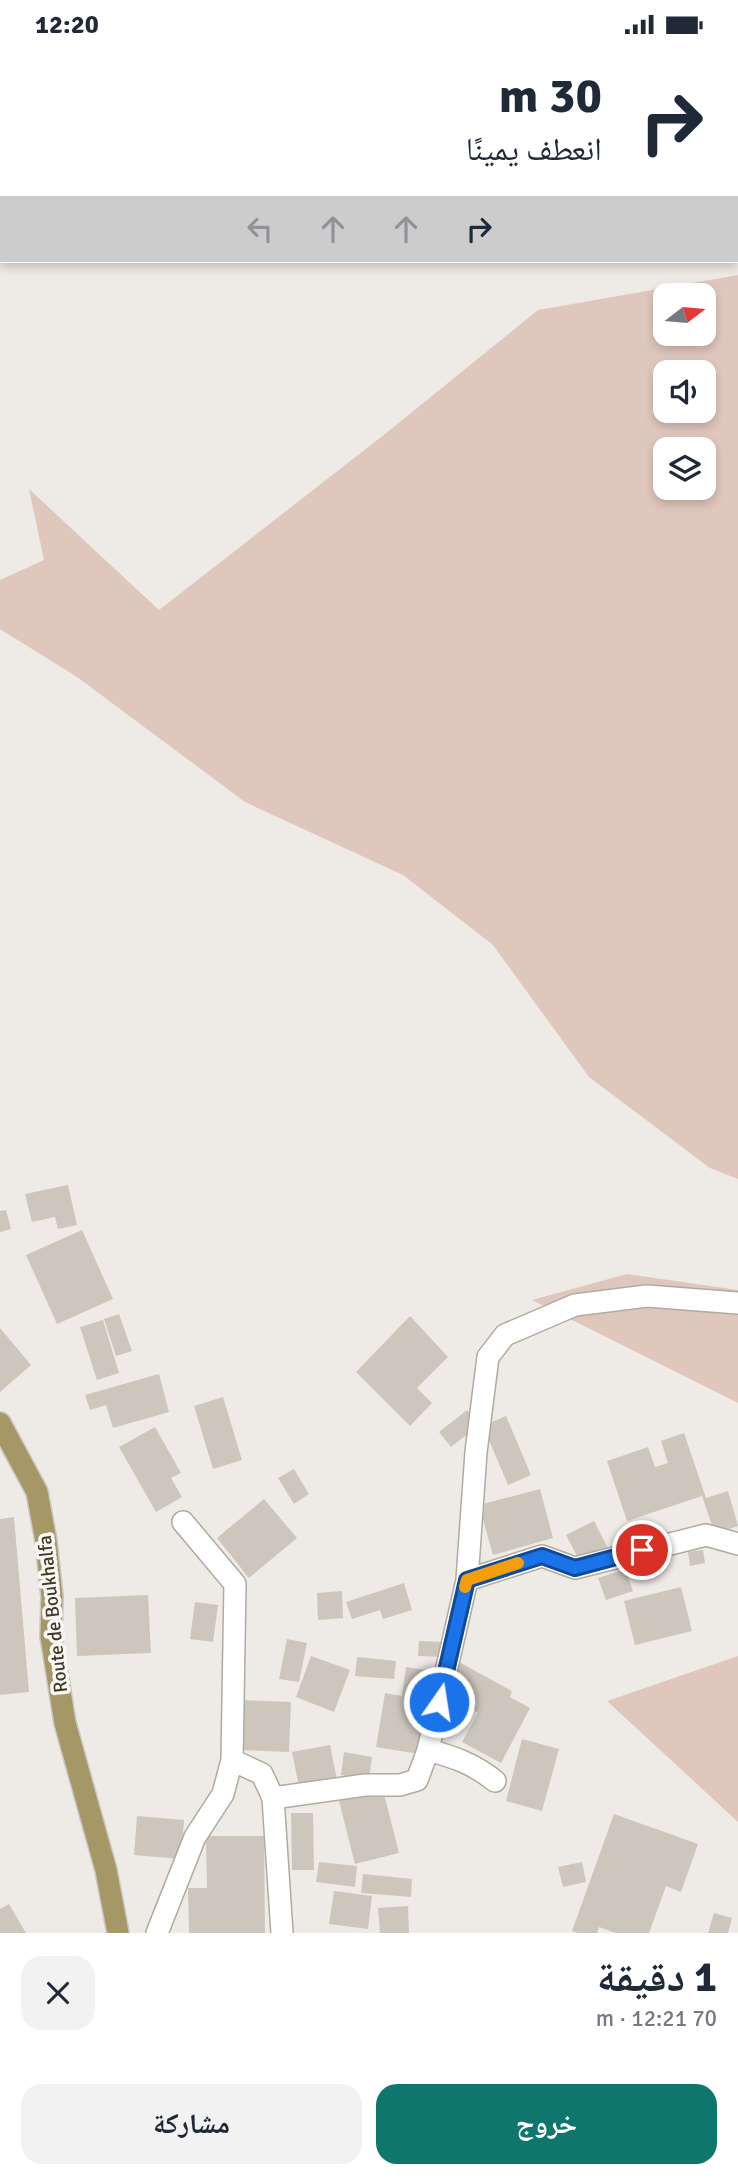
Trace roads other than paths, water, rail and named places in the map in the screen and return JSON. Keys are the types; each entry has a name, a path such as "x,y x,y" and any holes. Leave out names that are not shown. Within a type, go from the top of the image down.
{"main road":[{"name":"Route de Boukhalfa","path":"0,1423 37,1492 52,1597 51,1636 65,1723 106,1870 118,1933"}],"street":[{"path":"273,1798 365,1785 400,1785 418,1780 428,1750 467,1580 476,1452 488,1357 505,1335 575,1305 648,1296 738,1303"},
{"path":"157,1933 195,1837 223,1794 232,1760 234,1584 183,1522"},
{"path":"467,1580 542,1556 575,1568 706,1535 738,1544"},
{"path":"428,1750 459,1758 495,1781"},
{"path":"232,1760 262,1774 273,1798 282,1933"}]}
